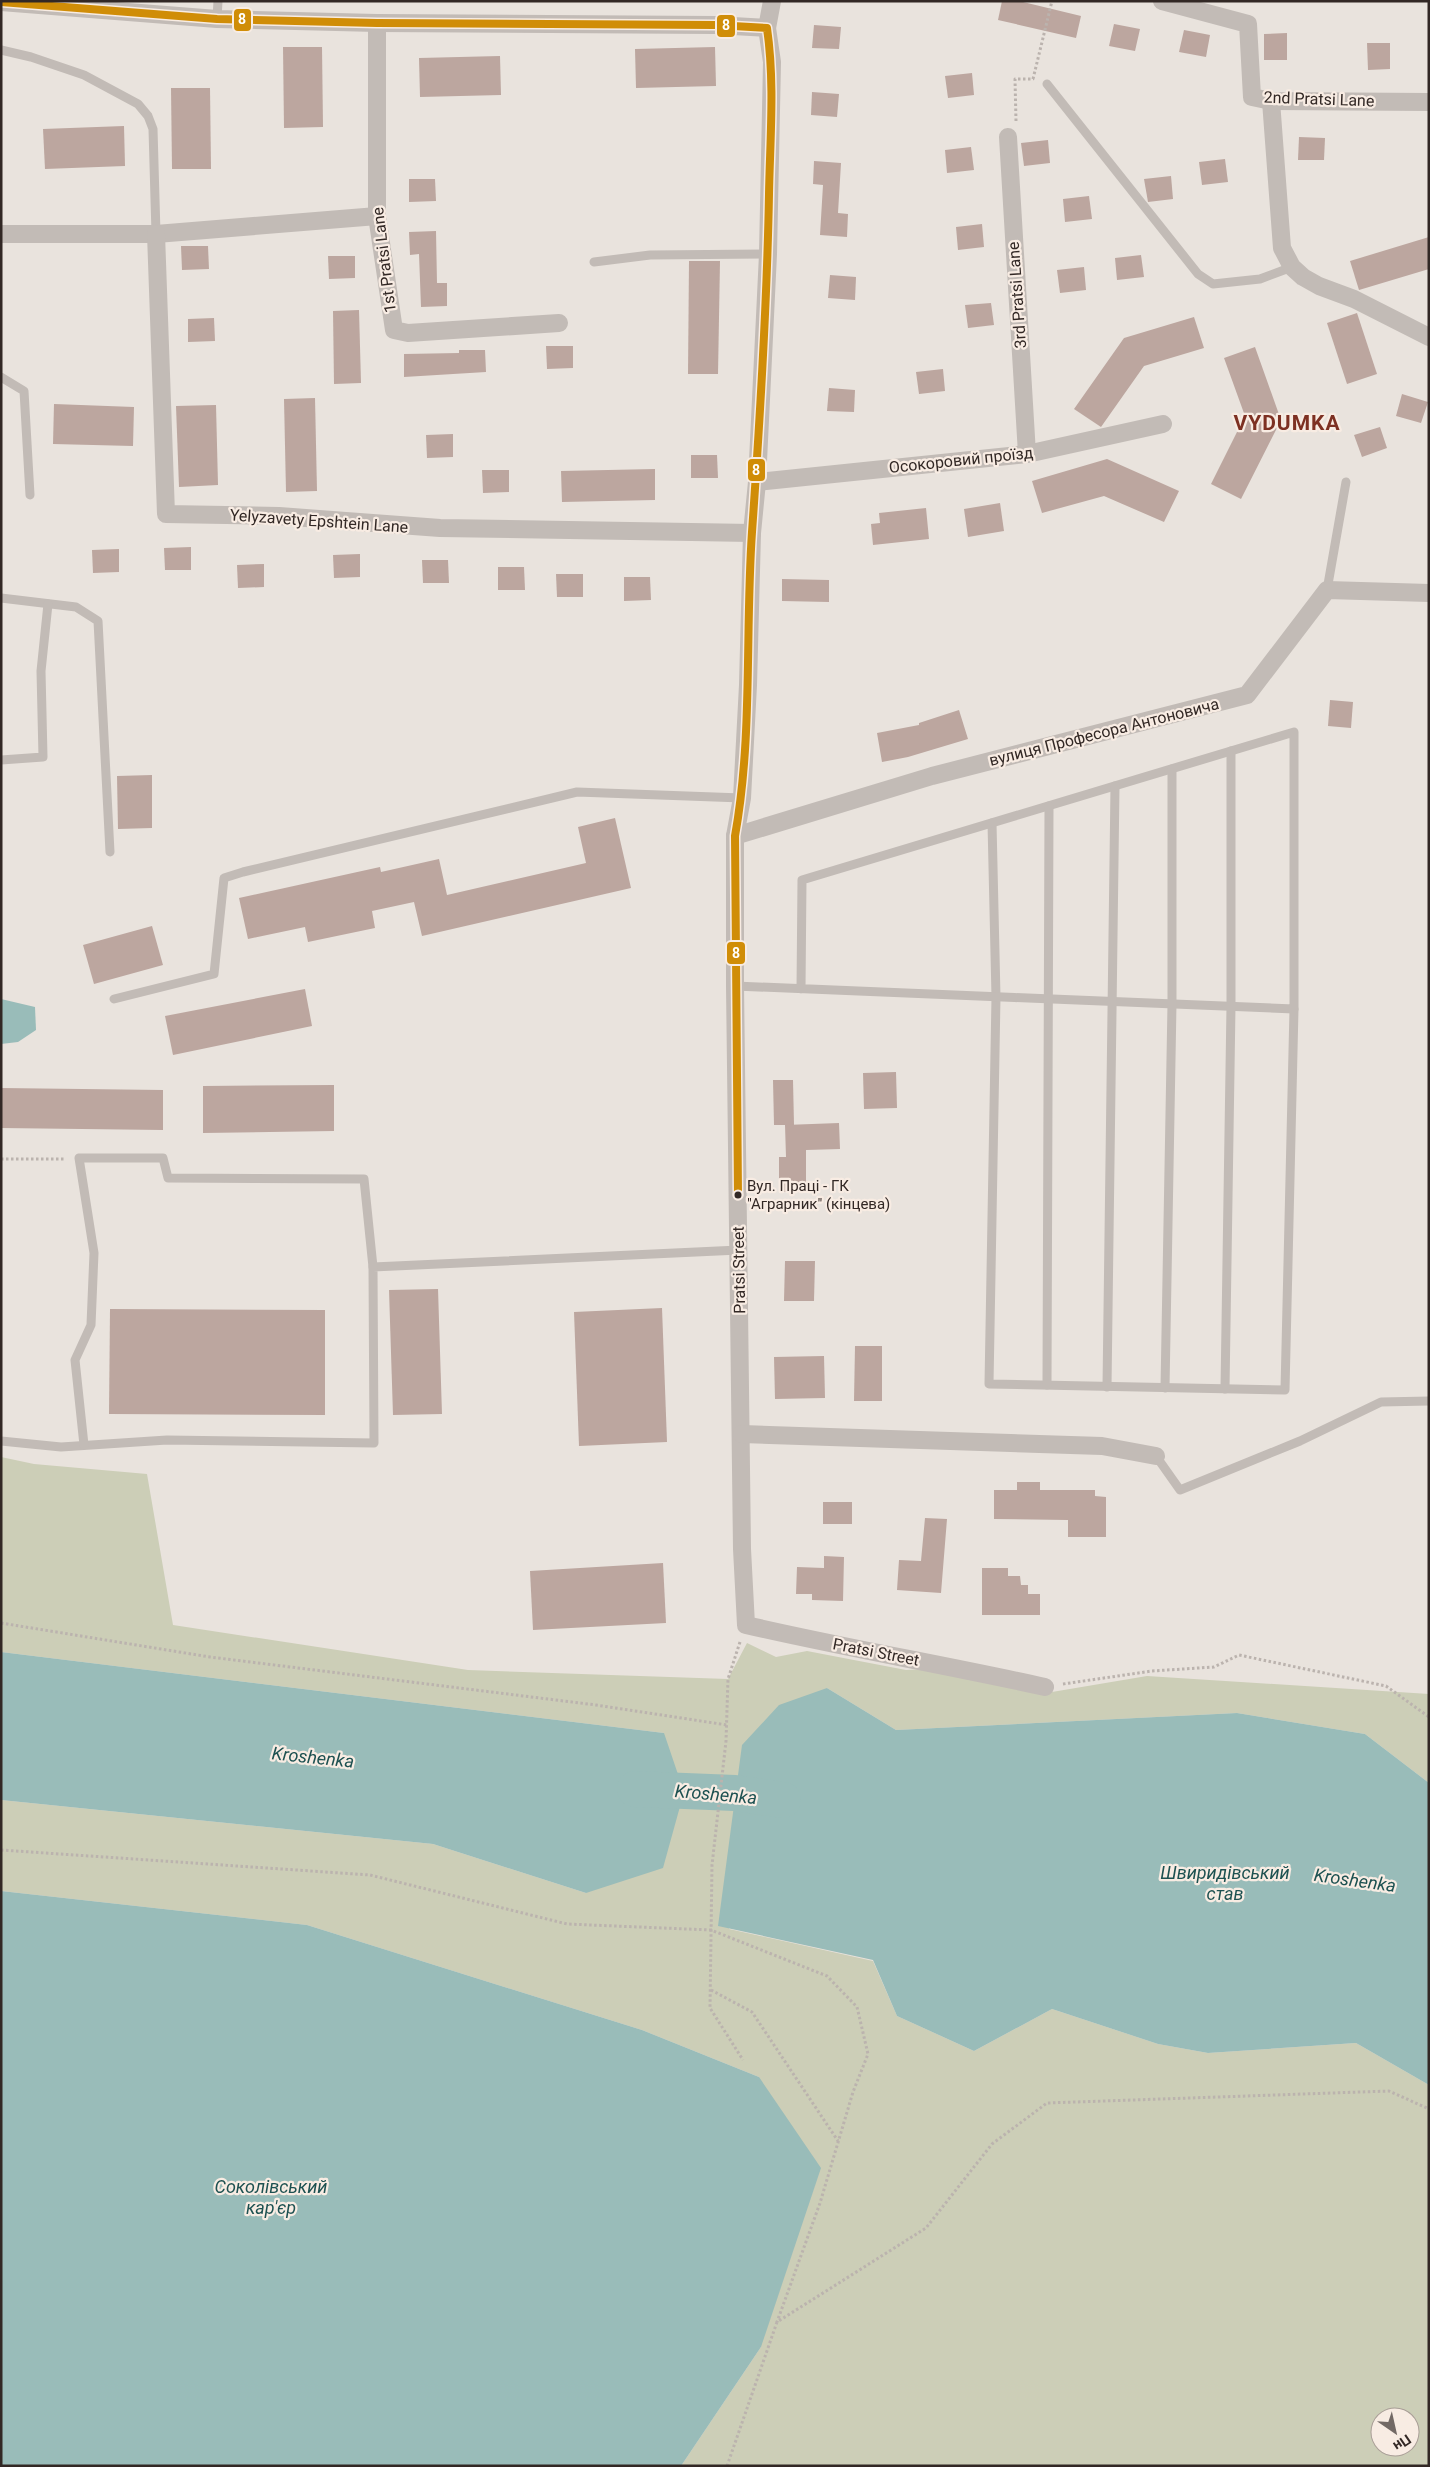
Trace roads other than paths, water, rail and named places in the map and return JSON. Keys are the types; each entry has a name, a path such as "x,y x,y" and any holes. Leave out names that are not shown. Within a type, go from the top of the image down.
{"street":[{"name":"Pratsi Street","path":"772,1 767,28 772,62 768,254 757,482 752,533 748,686 742,798 736,836 735,986 742,1549 746,1625 805,1639 1045,1687"},
{"name":"2nd Pratsi Lane","path":"1162,1 1248,24 1252,96 1271,101 1429,102"},
{"path":"1,2 217,19 377,23 715,25 767,28"},
{"name":"1st Pratsi Lane","path":"377,23 377,216 394,330 408,333 559,323"},
{"path":"1271,101 1282,248 1292,267 1303,277 1319,286 1354,298 1429,337"},
{"name":"3rd Pratsi Lane","path":"1008,137 1027,454"},
{"path":"1,234 156,234 377,216"},
{"name":"Yelyzavety Epshtein Lane","path":"156,234 166,514 279,516 440,528 752,533"},
{"name":"Осокоровий проїзд","path":"757,482 1027,454 1163,424"},
{"path":"1327,590 1429,593"},
{"name":"вулиця Професора Антоновича","path":"736,836 932,776 1247,695 1327,590"},
{"path":"742,1434 1102,1446 1156,1456"}],"lane":[{"path":"217,19 218,1"},
{"path":"1,50 31,57 84,75 138,104 148,116 153,129 156,234"},
{"path":"1047,84 1198,274 1213,284 1260,279 1292,267"},
{"path":"594,262 650,255 768,254"},
{"path":"1,377 24,391 30,496"},
{"path":"1327,590 1346,482"},
{"path":"1,598 76,607 98,621 110,852"},
{"path":"1,760 43,757 41,671 48,604"},
{"path":"801,989 802,880 1294,732 1294,1009 1285,1390 989,1384 996,997 992,823"},
{"path":"1225,1389 1231,1006 1231,751"},
{"path":"1166,1388 1172,1004 1172,769"},
{"path":"1107,1386 1115,786"},
{"path":"114,999 214,974 224,878 577,792 742,798"},
{"path":"1047,1385 1049,806"},
{"path":"735,986 1294,1009"},
{"path":"1,1441 61,1447 167,1440 374,1443 373,1267 364,1179 168,1178 163,1158 78,1158 94,1253 91,1325 75,1360 84,1445"},
{"path":"373,1267 739,1250"},
{"path":"1156,1456 1180,1490 1300,1441 1381,1402 1429,1401"}],"water":[{"path":"1,999 35,1007 36,1030 18,1042 1,1044"},
{"path":"1,1652 664,1733 684,1792 663,1868 586,1893 433,1844 1,1800"},
{"name":"Швиридівський став","path":"827,1688 896,1730 1237,1713 1365,1734 1429,1783 1429,2085 1356,2043 1208,2053 1158,2044 1052,2009 974,2051 897,2016 873,1960 718,1926 742,1745 779,1705"},
{"name":"Соколівський кар'єр","path":"1,1891 307,1925 642,2030 759,2077 821,2168 761,2347 681,2466 1,2466"}],"waterway":[{"name":"Kroshenka","path":"635,1789 735,1793 783,1800"}],"place":[{"name":"Вул. Праці - ГК \"Аграрник\" (кінцева)","path":"738,1195"}],"district":[{"name":"VYDUMKA","path":"1287,423"}]}
